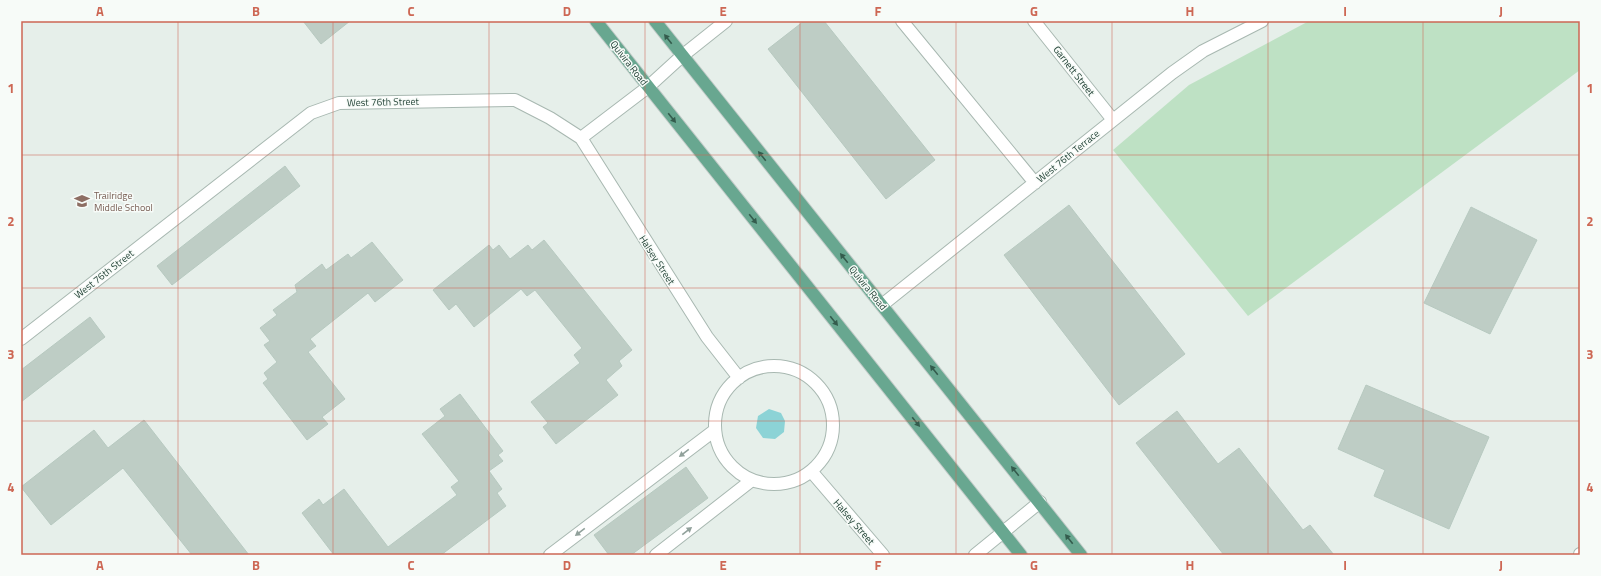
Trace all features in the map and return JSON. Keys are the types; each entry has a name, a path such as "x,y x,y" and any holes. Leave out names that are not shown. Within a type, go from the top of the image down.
{"main road":[{"name":"Quivira Road","path":"596,21 1022,555"},
{"name":"Quivira Road","path":"655,21 1082,555"}],"street":[{"path":"581,138 648,87 682,56 726,21"},
{"path":"902,21 1035,183"},
{"name":"Garnett Street","path":"1034,21 1113,120"},
{"name":"West 76th Terrace","path":"882,305 1172,73 1203,51 1255,22"},
{"name":"West 76th Street","path":"21,339 311,114 339,103 515,100 550,118 581,138"},
{"name":"Halsey Street","path":"581,138 707,337 739,378"},
{"path":"777,366 796,370 814,381 818,386 826,397 832,417 832,437 824,456 811,471 793,481 772,484 752,480 737,471 725,458 717,442 714,424 717,406 726,391 739,378 757,368 777,366"},
{"path":"550,555 715,430"},
{"name":"Halsey Street","path":"811,471 883,555"},
{"path":"656,555 752,480"},
{"path":"974,555 1040,502"}],"green space":[{"path":"1309,21 1580,21 1580,70 1248,316 1113,150 1189,85"}],"water":[{"path":"769,409 781,413 785,421 784,432 775,439 763,438 756,428 758,416"}],"building":[{"path":"303,21 350,21 321,44"},
{"path":"804,21 824,21 935,160 886,199 768,49"},
{"path":"285,166 300,186 172,285 157,266"},
{"path":"1069,205 1185,354 1119,405 1004,255"},
{"path":"1471,207 1537,240 1490,334 1424,303"},
{"path":"544,240 632,350 619,361 622,366 606,380 618,395 556,444 543,427 548,423 531,402 580,363 574,355 582,348 535,290 527,296 521,289 474,327 456,304 449,310 433,290 489,245 493,250 499,245 510,259 528,245 532,250"},
{"path":"372,242 403,280 375,302 368,293 310,339 316,346 308,352 345,399 322,417 328,424 307,440 263,383 268,379 264,373 277,362 264,345 270,341 260,328 277,315 273,310 297,292 295,285 322,264 326,270 348,254 351,258"},
{"path":"90,317 105,337 21,402 21,370"},
{"path":"1366,385 1489,437 1449,529 1374,496 1385,470 1338,449"},
{"path":"460,394 503,451 498,455 503,461 489,471 502,489 497,493 506,506 441,555 334,555 302,513 319,499 323,505 344,489 388,547 457,495 451,487 459,481 422,434 445,416 440,409"},
{"path":"1177,411 1218,464 1239,448 1303,530 1310,525 1334,555 1224,555 1136,443"},
{"path":"144,420 249,555 192,555 123,468 51,525 21,487 94,430 108,448"},
{"path":"686,467 708,498 631,555 609,555 594,535"}],"place":[{"name":"Trailridge Middle School","path":"82,201"}]}
